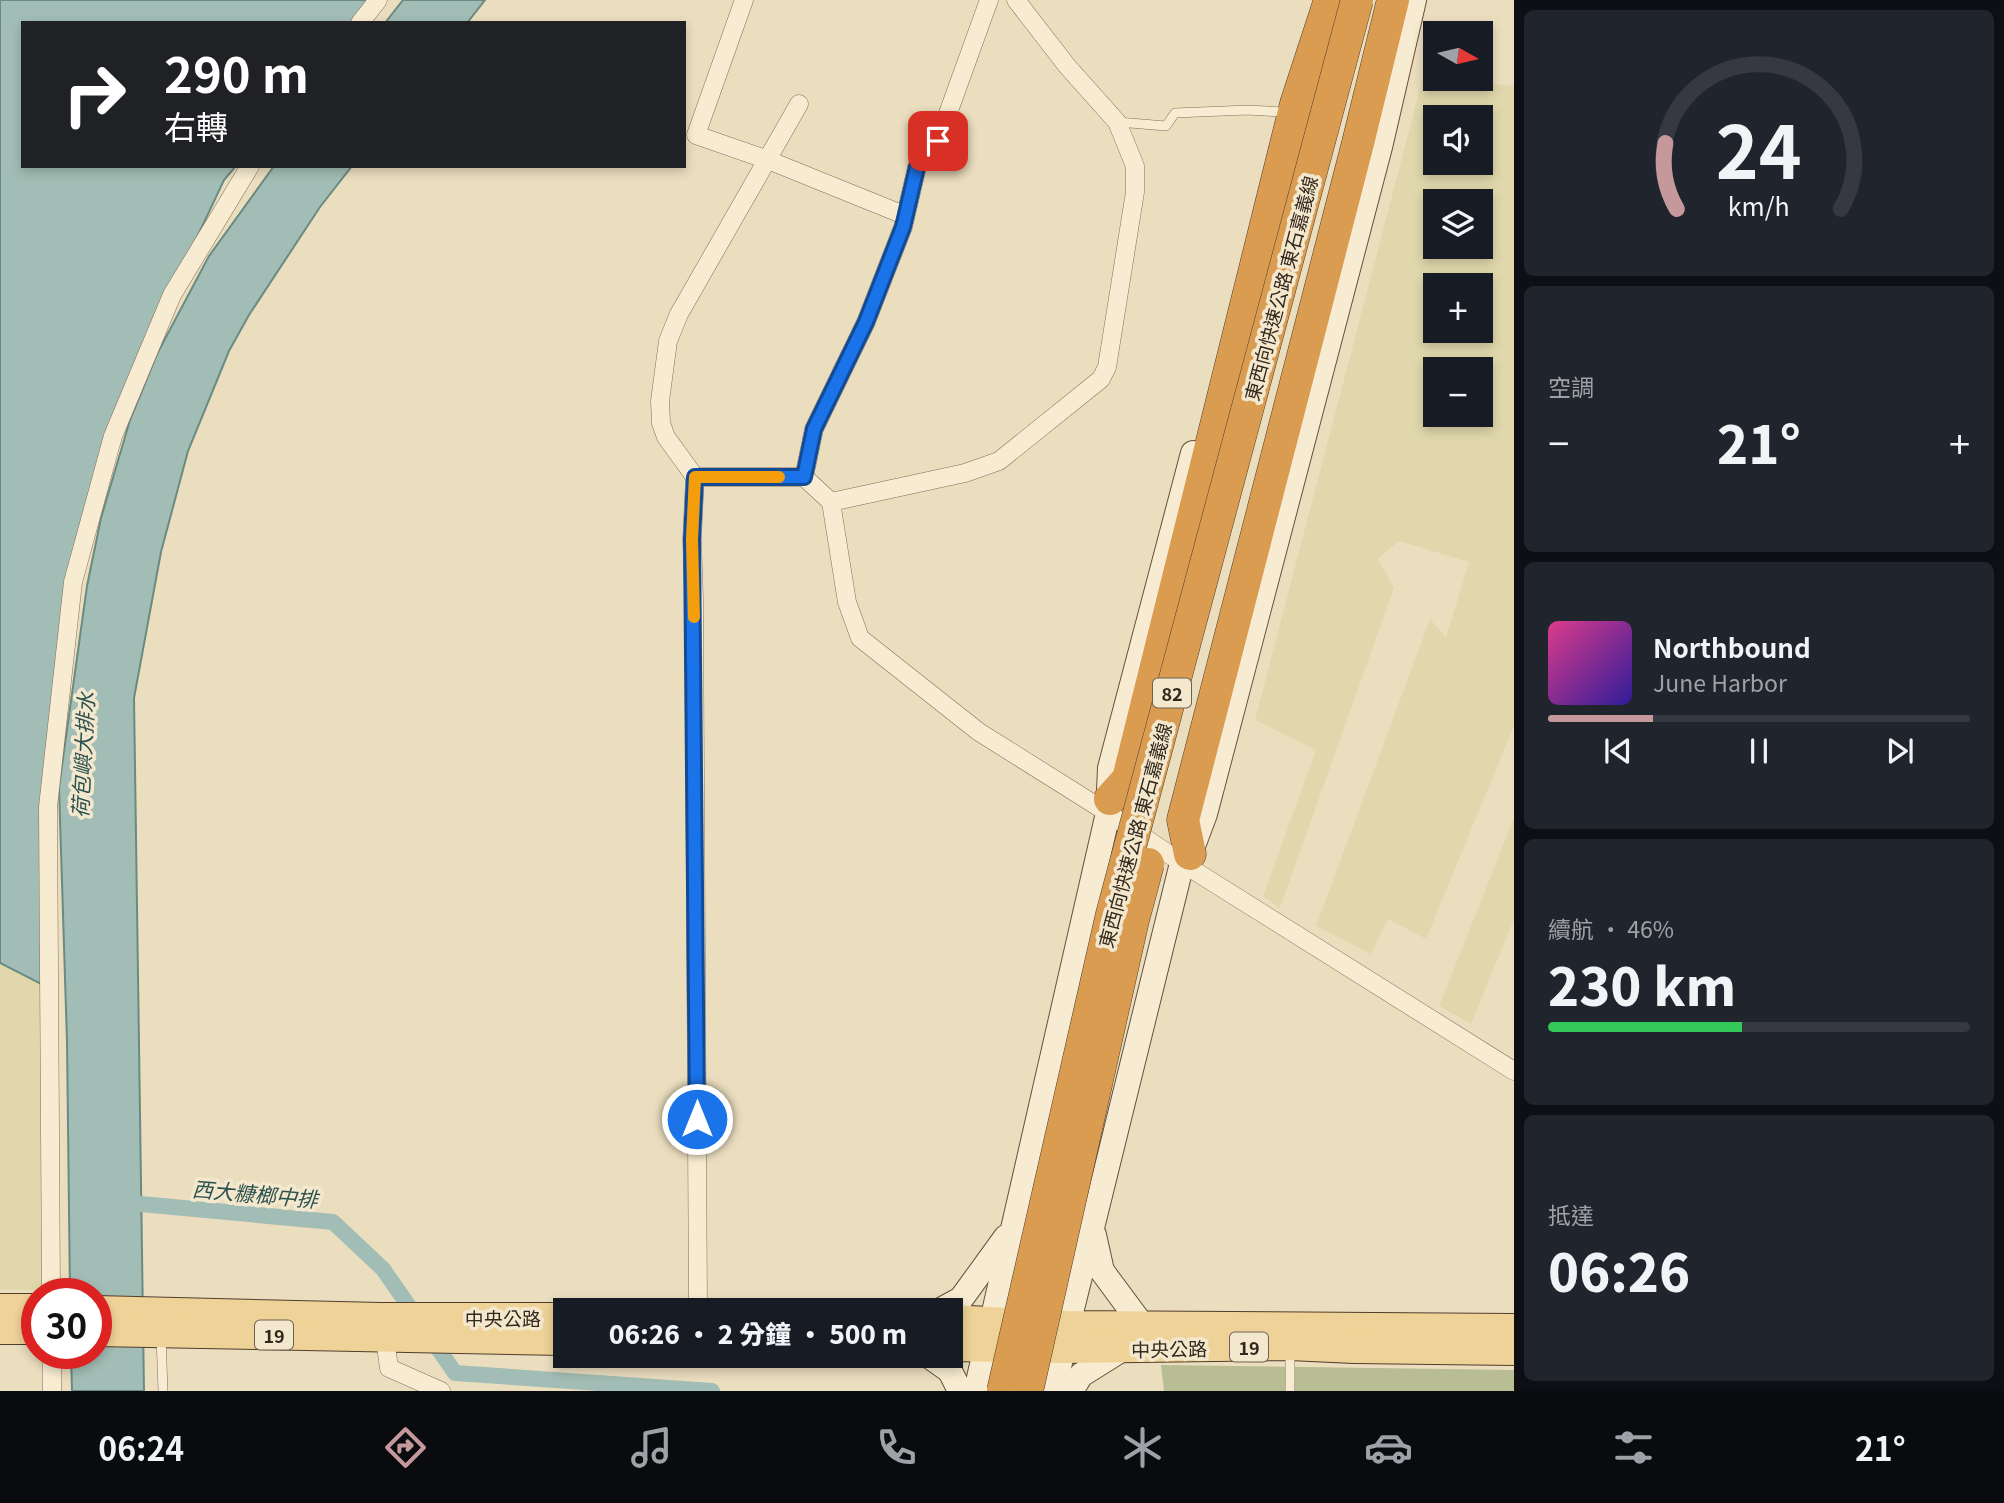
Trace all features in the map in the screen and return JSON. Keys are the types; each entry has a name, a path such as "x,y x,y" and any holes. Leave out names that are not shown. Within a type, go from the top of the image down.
{"highway":[{"path":"1109,806 1128,779 1296,104 1330,0"},
{"name":"東西向快速公路 東石嘉義線","path":"1003,1391 1112,914 1357,0"},
{"name":"東西向快速公路 東石嘉義線","path":"1027,1391 1133,920 1378,0"},
{"path":"1186,859 1183,820 1355,157 1392,0"}],"main road":[{"path":"0,1308 21,1308"},
{"name":"19","path":"112,1315 155,1327"},
{"name":"中央公路","path":"442,1328 553,1318"},
{"name":"中央公路","path":"963,1319 990,1320 1124,1348 1290,1346 1354,1338 1514,1328"},
{"name":"中央公路","path":"963,1347 985,1348 1142,1325 1514,1351"},
{"name":"19","path":"112,1331 155,1327 391,1332 442,1328"},
{"name":"中央公路","path":"442,1328 553,1340"},
{"path":"0,1329 21,1330"}],"street":[{"path":"362,21 378,0"},
{"path":"744,0 696,135 768,160 904,215"},
{"path":"804,477 814,429 866,322 903,227 917,167 938,141 989,0"},
{"path":"831,502 965,473 999,461 1101,379 1107,367 1135,192 1135,166 1117,122 1067,65 1016,0"},
{"path":"976,1391 1109,806 1110,768 1283,112 1316,0"},
{"path":"1054,1391 1065,1337 1186,859 1205,814 1216,774 1380,147 1414,0"},
{"path":"698,1298 692,539 695,477 666,437 661,423 660,401 668,341 679,314 799,104"},
{"path":"51,1278 48,807 73,582 113,436 172,295 249,168"},
{"path":"695,477 804,477 831,502 847,602 860,638 979,732 1109,806 1186,859 1514,1071"},
{"path":"962,1298 1014,1225"},
{"path":"1093,1230 1102,1271 1142,1325"},
{"path":"391,1332 389,1368 441,1391"},
{"path":"1071,1391 1081,1375 1124,1348"},
{"path":"946,1368 960,1391"},
{"path":"52,1369 52,1391"}],"lane":[{"path":"1117,122 1166,126 1175,113 1248,110 1283,112"},
{"path":"155,1327 163,1391"},
{"path":"1290,1346 1290,1391"}],"shaded area":[{"path":"1423,77 1423,91 1493,91 1493,84 1514,86 1514,726 1426,939 1388,919 1371,954 1316,926 1430,619 1446,637 1469,562 1399,541 1378,559 1394,588 1280,908 1263,896 1316,750 1255,720"},
{"path":"1514,818 1514,919 1471,1024 1439,1006"},
{"path":"0,963 47,987 45,1278 21,1278 21,1290 0,1290"}],"green space":[{"path":"1161,1365 1514,1370 1514,1391 1164,1391"}],"water":[{"path":"0,0 372,0 355,21 21,21 21,168 234,168 224,180 125,390 62,609 47,987 0,963"},
{"path":"403,0 485,0 469,21 387,21"},
{"name":"荷包嶼大排水","path":"273,168 350,168 320,207 249,315 229,351 188,451 161,552 134,698 144,1391 72,1391 71,1369 112,1369 112,1278 70,1278 67,1041 59,787 87,586 101,518 130,420 157,354 209,256"}],"waterway":[{"name":"西大糠榔中排","path":"141,1204 333,1222 383,1269 417,1318"},
{"name":"西大糠榔中排","path":"430,1337 455,1373 712,1391"}],"slow traffic":[{"path":"694,617 692,539 695,477 779,477"}],"route":[{"path":"697,1119 692,539 695,477 804,477 814,429 866,322 903,227 917,167 938,141"}]}
